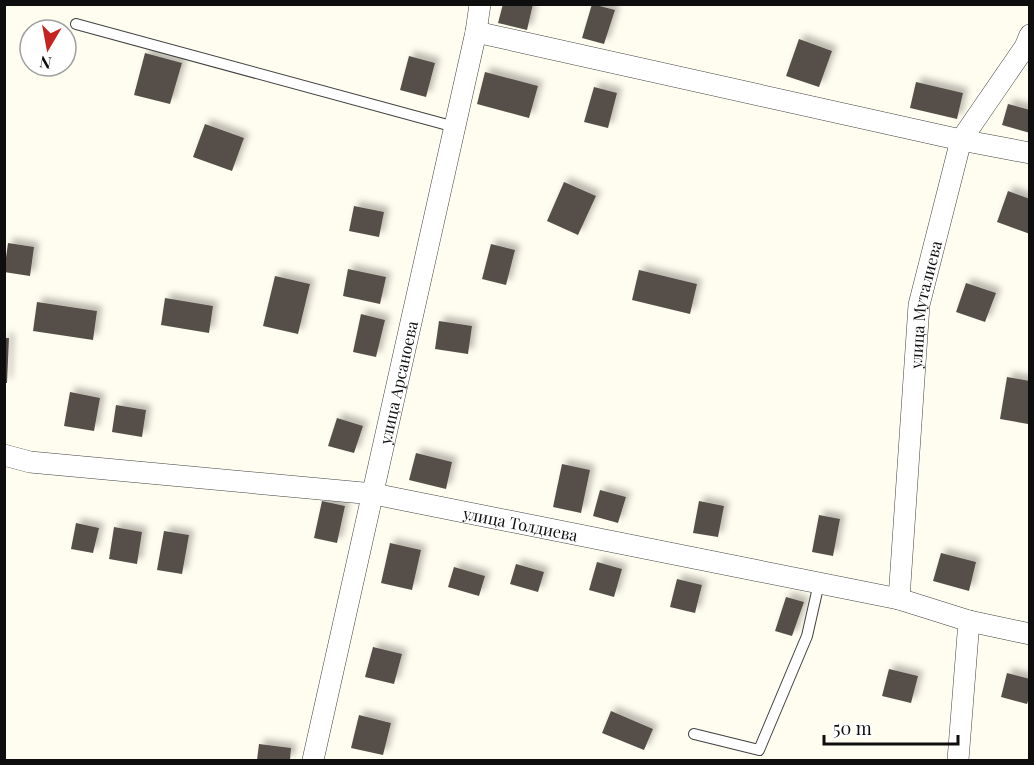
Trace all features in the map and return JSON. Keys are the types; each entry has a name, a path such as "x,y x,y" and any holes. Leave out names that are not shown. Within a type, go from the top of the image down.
{"street":[{"name":"улица Арсаноева","path":"314,760 476,32 480,4"},
{"path":"476,32 961,140 1029,153"},
{"name":"улица Муталиева","path":"899,599 919,306 961,140 1025,47 1029,35"},
{"name":"улица Толдиева","path":"4,455 30,462 374,494 899,599 969,621 1029,634"},
{"path":"958,760 969,621"}],"lane":[{"path":"78,25 455,127"},
{"path":"694,734 759,750 807,636 819,583"}],"building":[{"path":"503,4 533,4 527,30 498,23"},
{"path":"592,4 615,10 604,44 582,38"},
{"path":"799,39 832,51 819,87 786,76"},
{"path":"145,53 182,63 170,104 134,95"},
{"path":"409,56 435,63 426,97 400,90"},
{"path":"485,72 538,86 529,118 477,104"},
{"path":"916,82 963,93 957,119 910,108"},
{"path":"594,87 617,93 608,128 584,122"},
{"path":"1008,104 1030,110 1030,133 1002,125"},
{"path":"205,124 244,138 232,171 193,157"},
{"path":"564,182 596,196 578,235 547,221"},
{"path":"1008,191 1030,199 1030,234 997,222"},
{"path":"354,206 384,212 379,237 349,231"},
{"path":"8,243 34,247 30,276 4,272"},
{"path":"491,244 515,250 506,285 482,279"},
{"path":"348,269 386,277 380,304 343,296"},
{"path":"639,270 697,284 690,314 632,300"},
{"path":"275,276 310,284 298,334 263,326"},
{"path":"966,283 996,293 985,322 956,312"},
{"path":"165,298 213,306 209,333 161,325"},
{"path":"37,302 97,311 93,340 33,331"},
{"path":"361,314 385,320 376,357 353,352"},
{"path":"439,321 472,326 468,354 435,349"},
{"path":"4,338 9,338 7,383 4,383"},
{"path":"1007,377 1030,381 1028,424 1000,419"},
{"path":"70,392 100,398 94,431 64,426"},
{"path":"116,405 146,410 142,437 112,432"},
{"path":"337,418 363,426 354,453 328,446"},
{"path":"416,453 452,462 446,489 409,480"},
{"path":"562,464 590,470 581,513 553,507"},
{"path":"600,490 626,497 618,523 593,516"},
{"path":"322,501 345,506 337,543 314,538"},
{"path":"699,501 724,506 718,537 693,533"},
{"path":"819,515 840,519 833,556 812,552"},
{"path":"76,523 99,528 93,553 71,549"},
{"path":"114,527 142,532 137,564 109,559"},
{"path":"164,531 189,535 182,574 157,570"},
{"path":"390,543 421,550 412,590 381,583"},
{"path":"941,553 976,562 969,591 933,581"},
{"path":"597,562 622,569 614,597 589,590"},
{"path":"516,564 544,572 538,592 510,584"},
{"path":"454,567 485,576 479,596 448,587"},
{"path":"677,579 702,585 695,613 670,607"},
{"path":"786,597 804,602 792,636 775,631"},
{"path":"373,647 402,654 394,684 365,677"},
{"path":"889,669 918,676 911,703 882,696"},
{"path":"1007,673 1030,679 1030,695 1027,704 1001,697"},
{"path":"611,711 653,729 644,750 602,733"},
{"path":"359,715 391,723 383,755 351,748"},
{"path":"259,744 291,748 290,760 257,760"}]}
